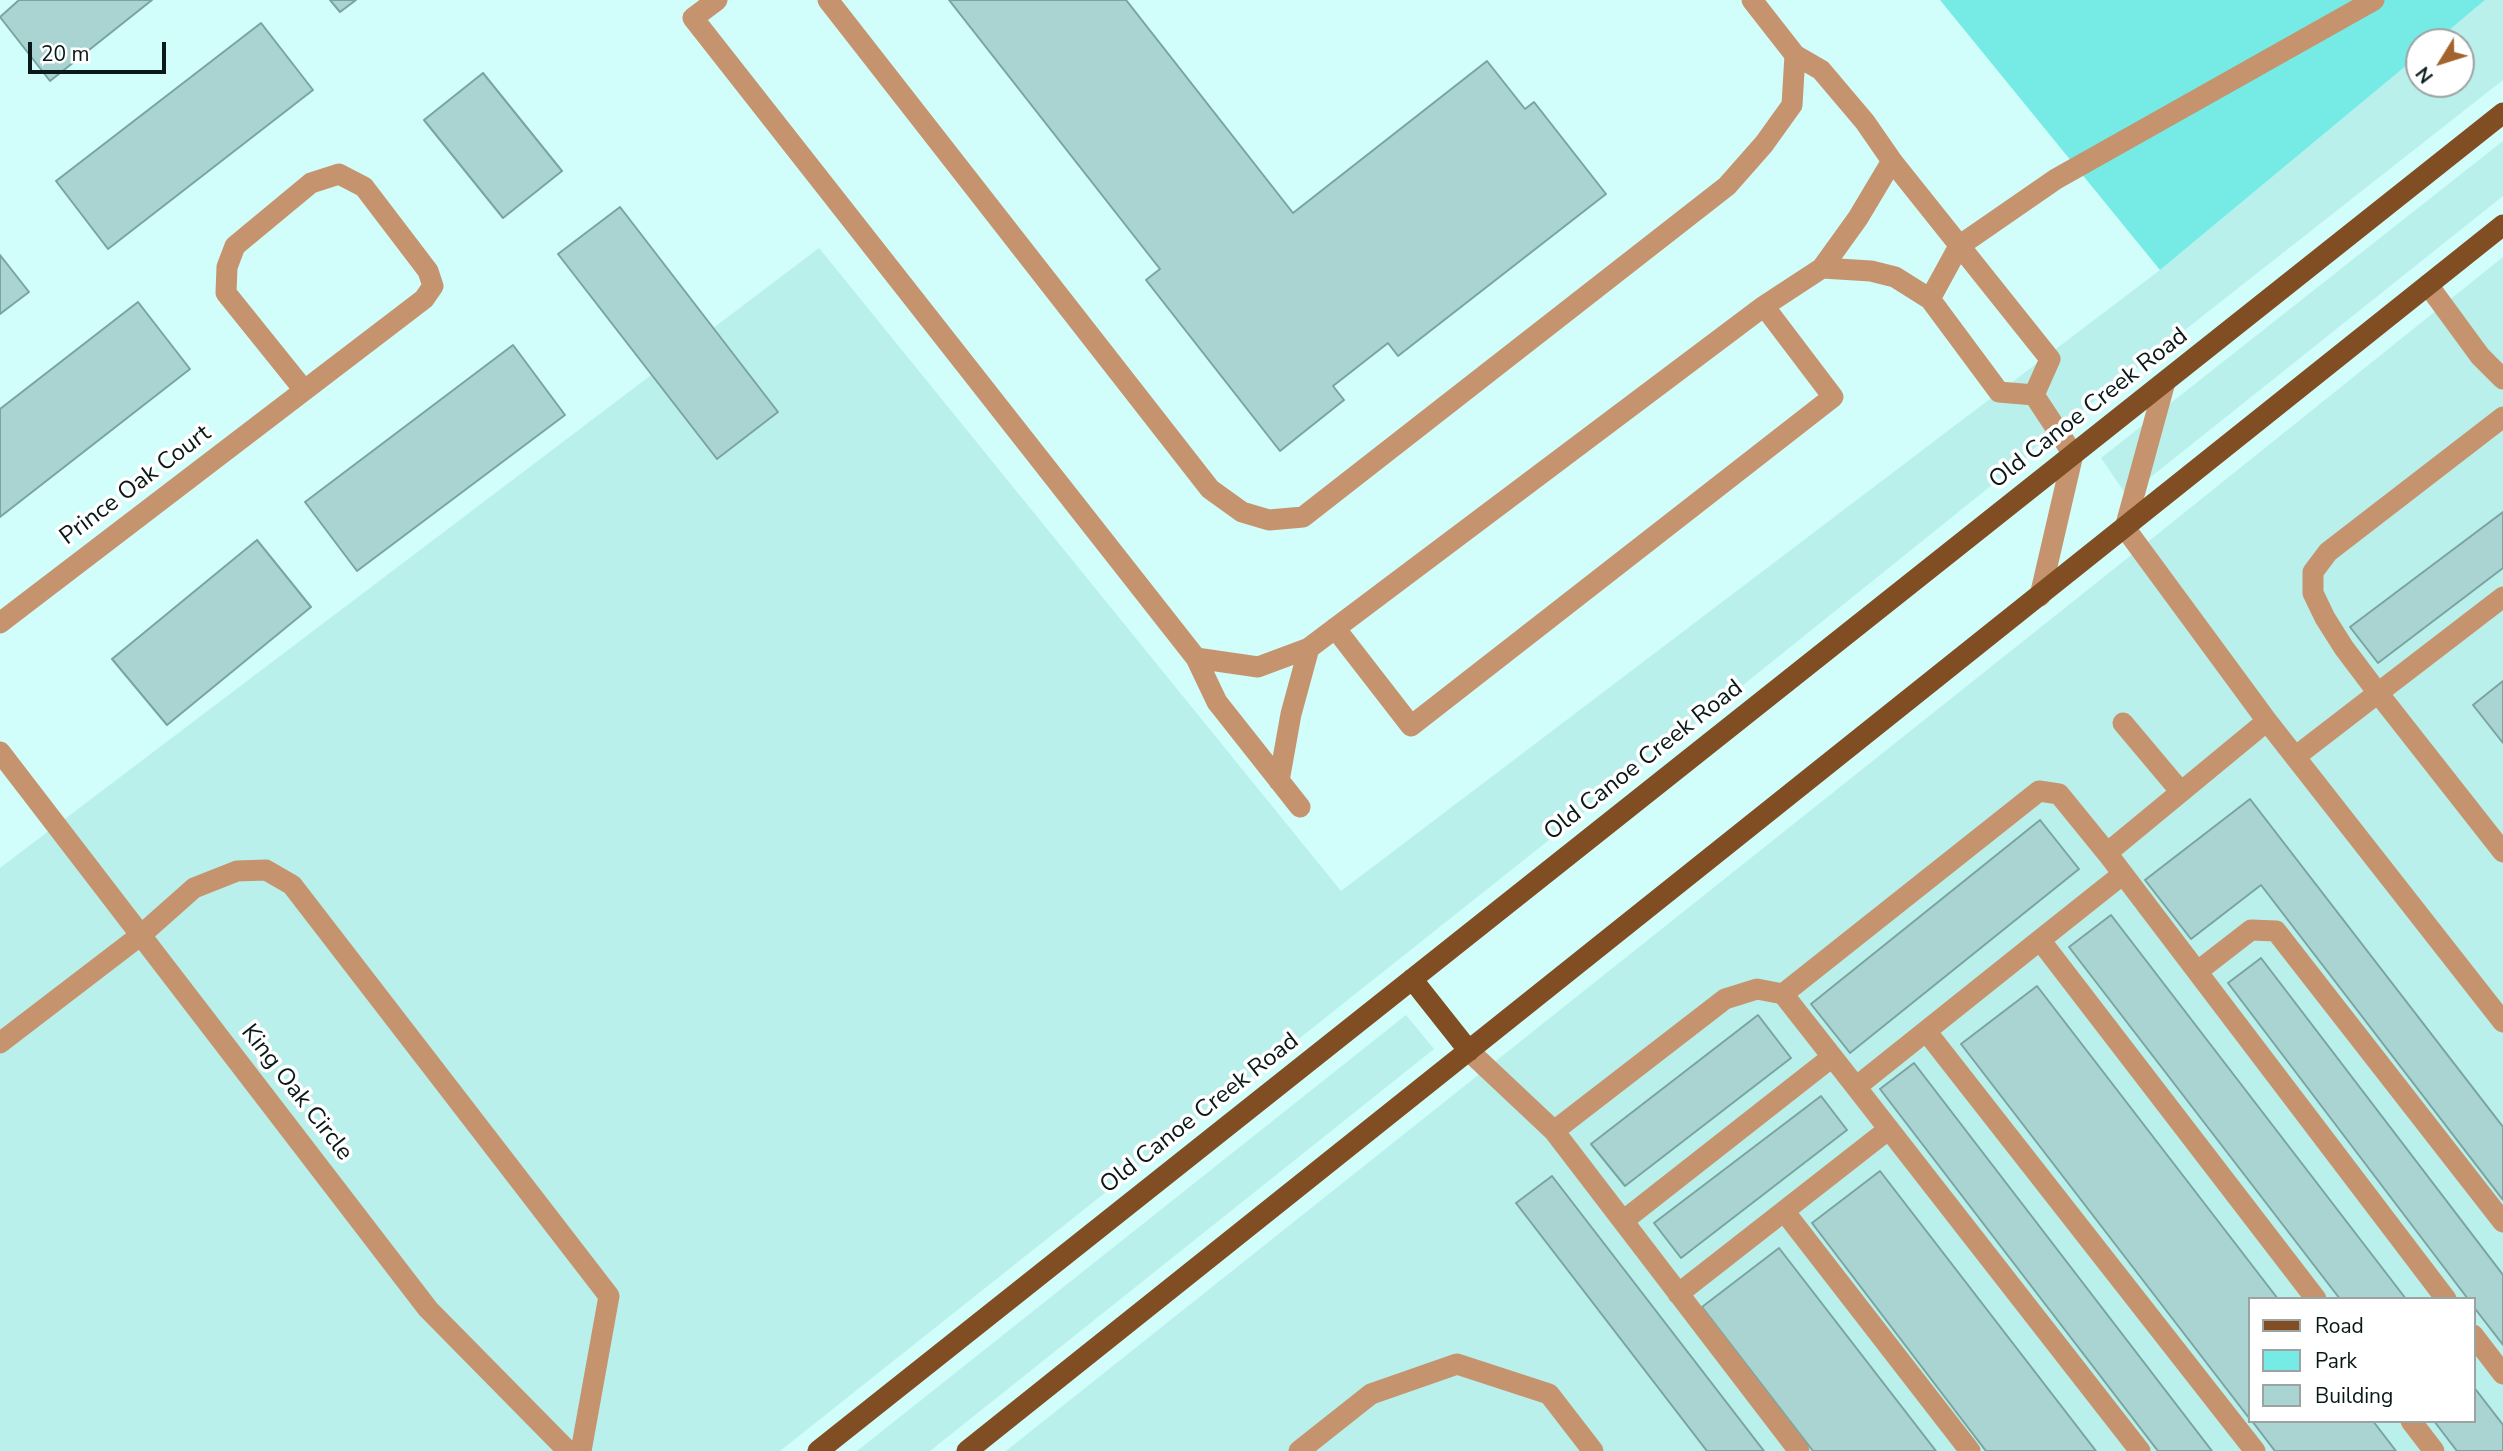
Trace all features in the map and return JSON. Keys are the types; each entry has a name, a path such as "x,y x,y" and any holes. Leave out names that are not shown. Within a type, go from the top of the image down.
{"main road":[{"name":"Old Canoe Creek Road","path":"818,1451 2503,113"},
{"path":"967,1451 2503,225"},
{"path":"1412,979 1469,1051"}],"street":[{"path":"717,0 693,19 1196,658 1217,702 1300,807"},
{"path":"828,0 1210,489 1242,512 1269,520 1303,517 1727,186 1764,144 1792,104 1795,55"},
{"path":"1752,0 1795,55 1821,70 1865,122 1892,161 2050,359 2034,395"},
{"path":"1930,299 1959,246 2056,178 2374,0"},
{"path":"1196,658 1258,667 1309,648 1764,306 1822,268 1858,218 1892,161"},
{"name":"Prince Oak Court","path":"0,623 424,299 433,286 428,271 364,187 340,174 311,183 235,246 227,267 226,293 304,390"},
{"path":"1822,268 1871,271 1895,277 1930,299 1998,392 2034,395"},
{"path":"2428,285 2480,355 2503,380"},
{"path":"1335,628 1410,726 1833,397 1764,306"},
{"path":"2165,382 2125,528 2267,721 2503,1022"},
{"path":"2034,395 2073,454 2040,596"},
{"path":"2503,417 2328,552 2313,572 2313,593 2344,648 2503,852"},
{"path":"2295,757 2503,597"},
{"path":"1279,781 1291,714 1309,648"},
{"path":"2107,853 2267,721"},
{"path":"2123,723 2181,792"},
{"name":"King Oak Circle","path":"0,752 428,1309 568,1451"},
{"path":"1783,994 2039,791 2059,794 2198,971 2444,1297"},
{"path":"0,1043 141,935 194,888 237,871 266,870 292,885 609,1296 581,1451"},
{"path":"1856,1087 2123,874"},
{"path":"2198,971 2251,930 2276,931 2503,1222"},
{"path":"2040,940 2314,1297"},
{"path":"1554,1131 1725,999 1757,989 1783,994 2140,1451"},
{"path":"1926,1031 2255,1451"},
{"path":"1469,1051 1554,1131 1799,1451"},
{"path":"1623,1221 1832,1057"},
{"path":"1678,1294 1889,1129"},
{"path":"1784,1211 1970,1451"},
{"path":"2475,1338 2503,1374"},
{"path":"1299,1451 1371,1394 1457,1364 1549,1394 1593,1451"},
{"path":"2413,1423 2434,1451"}],"shaded area":[{"path":"2485,0 2503,0 2503,80 2032,450 2033,452 1656,755 780,1451 0,1451 0,868 819,248 1341,891 2160,270 2405,67 2405,98 2475,98 2475,28 2452,28"},
{"path":"2503,141 2503,196 2127,496 2101,458"},
{"path":"2503,257 2503,1451 1006,1451 2154,537"},
{"path":"1406,1015 1434,1049 930,1451 857,1451"}],"green space":[{"path":"1940,0 2485,0 2452,28 2405,28 2405,67 2160,270"}],"building":[{"path":"19,0 152,0 50,81 0,17"},
{"path":"330,0 356,0 340,12"},
{"path":"949,0 1126,0 1293,213 1487,61 1525,109 1534,102 1606,194 1398,356 1388,343 1333,386 1344,400 1280,451 1146,280 1160,269"},
{"path":"261,23 313,90 108,249 56,181"},
{"path":"483,73 562,171 503,218 424,120"},
{"path":"620,207 778,412 717,459 558,254"},
{"path":"0,255 29,292 0,314"},
{"path":"138,302 190,369 0,517 0,409"},
{"path":"513,345 565,415 357,571 305,502"},
{"path":"2503,512 2503,568 2378,663 2350,627"},
{"path":"257,540 311,607 167,725 112,659"},
{"path":"2503,681 2503,743 2473,705"},
{"path":"2250,799 2503,1127 2503,1200 2261,885 2191,939 2145,880"},
{"path":"2040,820 2079,869 1850,1053 1811,1004"},
{"path":"2111,915 2404,1297 2338,1297 2069,947"},
{"path":"2261,958 2503,1275 2503,1345 2475,1309 2475,1297 2466,1297 2228,983"},
{"path":"2037,986 2276,1297 2248,1297 2248,1417 1961,1044"},
{"path":"1758,1015 1791,1058 1625,1186 1591,1144"},
{"path":"1914,1063 2212,1451 2158,1451 1880,1089"},
{"path":"1821,1096 1847,1130 1681,1258 1654,1223"},
{"path":"1880,1171 2096,1451 1986,1451 1812,1223"},
{"path":"1552,1176 1764,1451 1707,1451 1516,1203"},
{"path":"1779,1248 1936,1451 1813,1451 1702,1307"},
{"path":"2475,1389 2503,1425 2503,1451 2457,1451 2436,1423 2475,1423"},
{"path":"2254,1423 2375,1423 2396,1451 2275,1451"}]}
